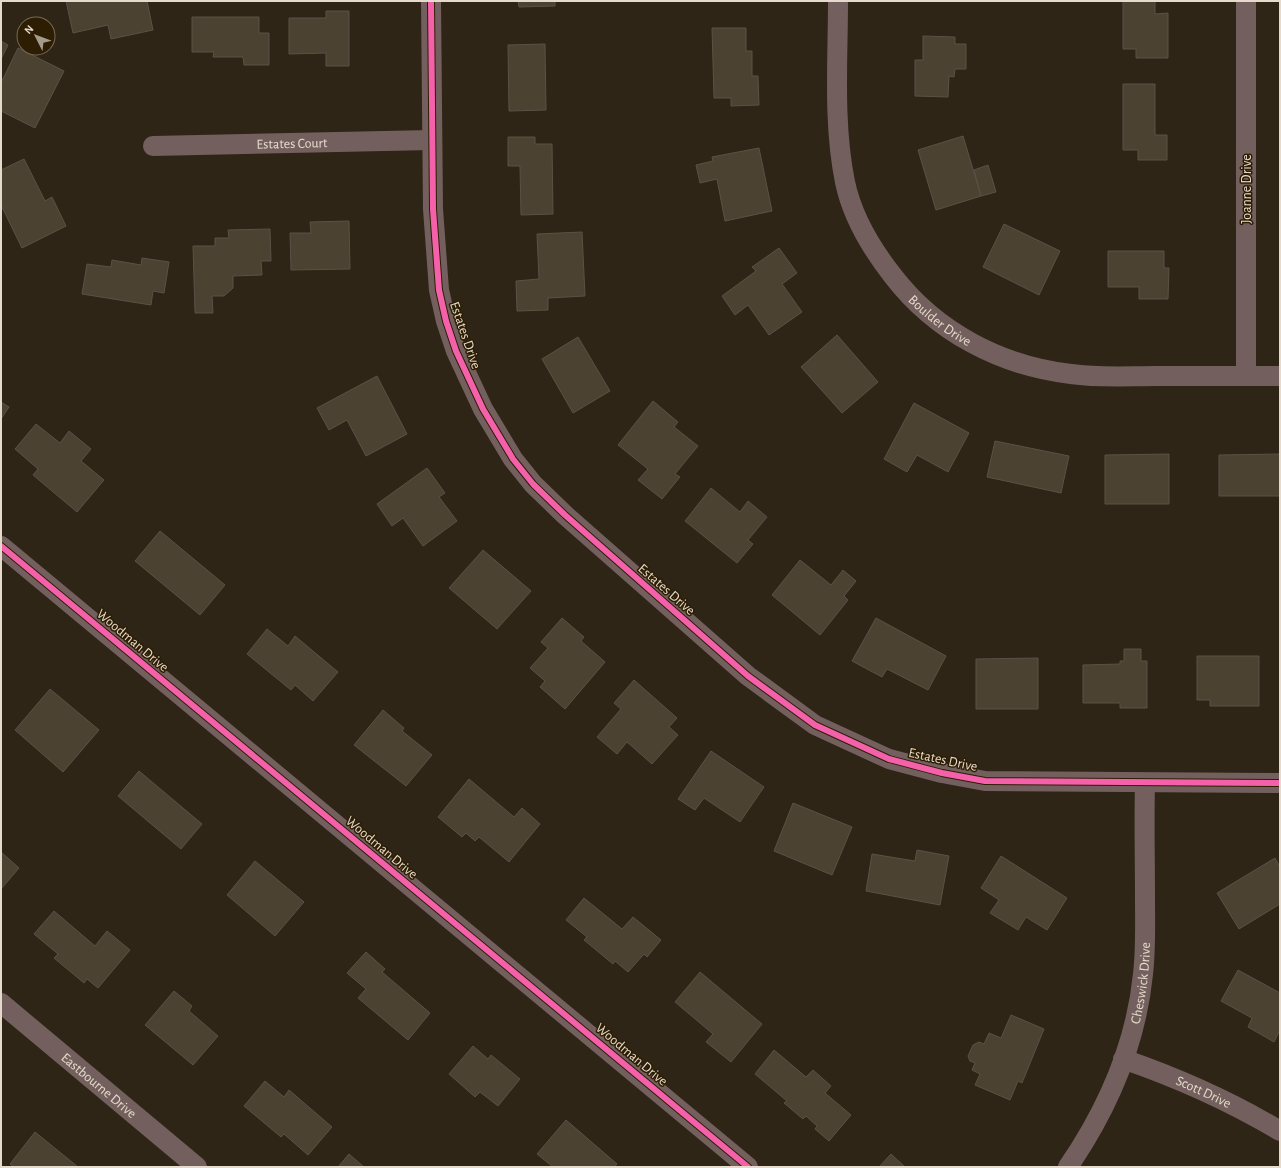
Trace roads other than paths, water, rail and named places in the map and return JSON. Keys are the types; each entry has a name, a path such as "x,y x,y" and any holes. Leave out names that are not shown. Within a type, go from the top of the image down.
{"street":[{"name":"Estates Drive","path":"431,1 434,209 439,290 446,320 456,351 483,409 513,459 533,484 565,515 748,676 815,725 889,759 942,773 985,780 1145,783 1280,783"},
{"name":"Boulder Drive","path":"838,1 839,136 845,182 861,227 904,290 923,309 966,340 991,354 1019,364 1044,370 1092,376 1280,376"},
{"name":"Joanne Drive","path":"1246,1 1246,376"},
{"name":"Estates Court","path":"153,146 432,140"},
{"name":"Woodman Drive","path":"1,546 748,1167"},
{"name":"Cheswick Drive","path":"1068,1167 1087,1140 1101,1116 1123,1059 1139,1001 1143,974 1145,783"},
{"name":"Eastbourne Drive","path":"1,1003 197,1167"},
{"name":"Scott Drive","path":"1123,1059 1200,1088 1256,1116 1280,1131"}]}
